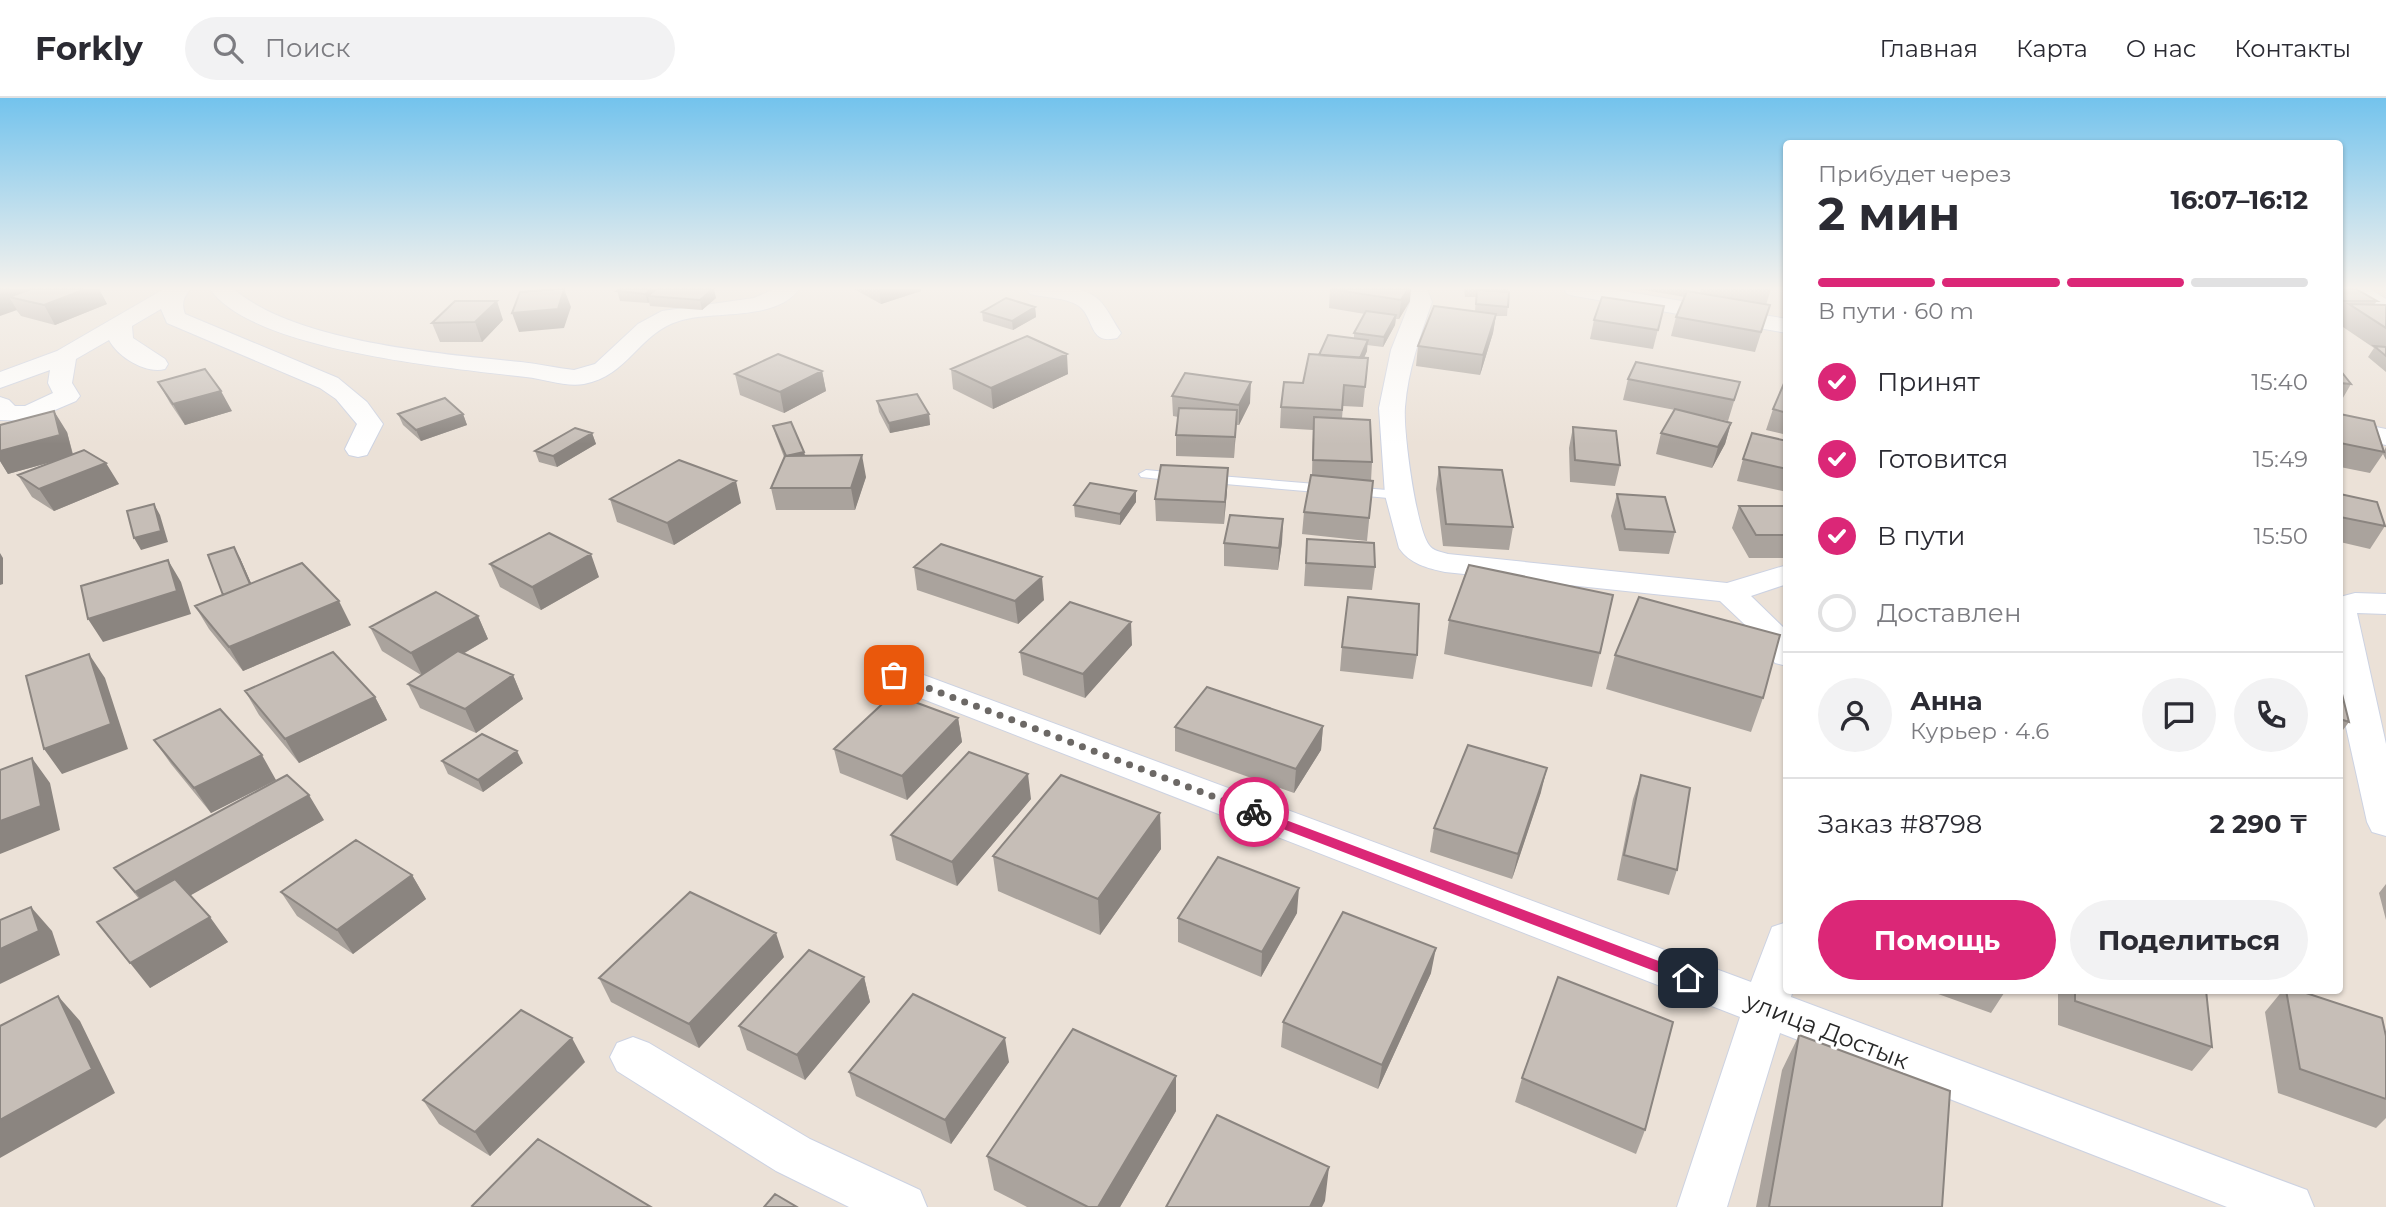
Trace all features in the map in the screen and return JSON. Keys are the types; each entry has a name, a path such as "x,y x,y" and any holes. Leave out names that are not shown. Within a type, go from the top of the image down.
{"street":[{"path":"0,381 65,356 93,341"},
{"path":"121,341 146,360 156,364"},
{"path":"227,341 323,377 343,393 362,411 370,424 358,449"},
{"path":"343,341 459,363 578,377 603,370 635,341"},
{"path":"1406,341 1392,408 1399,495 1414,548 1425,556 1445,563 1729,593 1783,575"},
{"path":"0,405 8,414 29,413 67,396 60,383 65,356"},
{"path":"2343,429 2386,437"},
{"path":"1729,593 1770,630 1783,650"},
{"path":"2343,607 2355,602 2386,604"},
{"path":"2343,639 2348,691 2386,821"},
{"name":"улица Достык","path":"894,675 2289,1207"},
{"path":"1702,1207 1783,951"},
{"path":"633,1057 793,1155 902,1207"}],"lane":[{"path":"1146,474 1399,495"}],"building":[{"path":"1016,341 1038,341 1067,354 991,388 951,369"},
{"path":"1325,341 1368,341 1360,358 1319,355"},
{"path":"1420,341 1488,341 1483,355 1418,346"},
{"path":"2374,346 2386,347 2386,356"},
{"path":"778,354 822,371 780,392 735,374"},
{"path":"1309,354 1368,358 1365,387 1344,385 1342,410 1281,407 1284,382 1303,383"},
{"path":"1636,362 1740,382 1734,400 1628,379"},
{"path":"205,369 221,391 173,404 158,382"},
{"path":"1185,373 1251,382 1239,405 1172,396"},
{"path":"2343,374 2351,384 2343,383"},
{"path":"1783,386 1783,412 1773,409"},
{"path":"917,394 929,414 889,423 877,401"},
{"path":"445,398 463,414 416,430 398,414"},
{"path":"1179,408 1237,410 1235,437 1176,435"},
{"path":"1675,409 1731,423 1718,447 1661,433"},
{"path":"54,411 60,435 0,451 0,425"},
{"path":"2343,415 2374,421 2384,452 2343,444"},
{"path":"1314,417 1370,420 1372,462 1313,460"},
{"path":"791,422 804,452 786,456 773,426"},
{"path":"1573,427 1616,431 1620,465 1575,460"},
{"path":"575,428 592,433 553,456 535,451"},
{"path":"1752,433 1783,440 1783,468 1743,459"},
{"path":"84,450 106,463 39,489 18,475"},
{"path":"862,455 851,488 771,488 785,456"},
{"path":"679,460 736,481 667,523 610,499"},
{"path":"1161,465 1228,468 1225,502 1155,499"},
{"path":"1439,467 1502,470 1513,527 1446,524"},
{"path":"1311,475 1373,481 1369,518 1304,512"},
{"path":"1090,483 1136,491 1120,514 1074,505"},
{"path":"1617,494 1665,497 1675,532 1625,529"},
{"path":"2343,495 2377,502 2385,526 2343,518"},
{"path":"154,504 161,531 134,538 127,511"},
{"path":"1739,506 1783,506 1783,535 1756,535"},
{"path":"1230,515 1283,519 1279,548 1224,543"},
{"path":"549,533 591,554 532,587 490,564"},
{"path":"1307,539 1374,543 1375,567 1306,563"},
{"path":"941,544 1042,577 1015,601 914,567"},
{"path":"234,547 250,584 223,595 208,555"},
{"path":"168,560 177,591 88,619 81,586"},
{"path":"302,563 339,601 229,647 195,606"},
{"path":"1469,565 1613,595 1600,653 1449,620"},
{"path":"436,592 478,616 411,653 370,627"},
{"path":"1348,597 1419,604 1417,655 1342,647"},
{"path":"1639,597 1780,635 1763,698 1615,655"},
{"path":"1070,602 1131,622 1083,674 1020,652"},
{"path":"458,651 513,675 465,709 408,684"},
{"path":"333,652 375,697 285,739 245,691"},
{"path":"89,654 111,724 44,749 26,676"},
{"path":"1207,687 1323,726 1296,769 1175,727"},
{"path":"893,694 958,718 902,776 834,749"},
{"path":"2343,698 2349,722 2343,720"},
{"path":"220,709 262,755 194,788 154,740"},
{"path":"482,734 517,751 478,780 442,761"},
{"path":"1468,745 1547,768 1518,854 1434,828"},
{"path":"969,752 1028,774 952,862 891,835"},
{"path":"32,758 41,806 0,821 0,770"},
{"path":"287,775 309,795 135,892 114,868"},
{"path":"1061,775 1160,813 1098,899 993,856"},
{"path":"1641,775 1690,788 1677,870 1624,855"},
{"path":"356,840 412,875 337,930 281,892"},
{"path":"1218,857 1299,888 1262,952 1178,918"},
{"path":"175,879 210,917 130,963 97,922"},
{"path":"690,892 776,933 689,1024 599,978"},
{"path":"31,907 39,931 0,949 0,920"},
{"path":"1343,912 1436,948 1382,1065 1283,1022"},
{"path":"809,950 864,977 797,1055 739,1026"},
{"path":"1558,977 1673,1022 1645,1130 1522,1078"},
{"path":"913,994 1005,1038 945,1120 849,1072"},
{"path":"2075,994 2206,994 2212,1047 2075,1001"},
{"path":"2287,994 2309,994 2382,1018 2386,1036 2386,1099 2300,1069"},
{"path":"58,996 92,1069 0,1120 0,1026"},
{"path":"521,1010 572,1038 475,1132 423,1100"},
{"path":"1073,1029 1176,1076 1098,1207 1088,1207 987,1156"},
{"path":"1799,1035 1950,1091 1942,1207 1769,1207"},
{"path":"1217,1115 1329,1167 1310,1207 1166,1207"},
{"path":"538,1139 651,1207 472,1206"},
{"path":"775,1194 797,1207 764,1207"}],"way so far":[{"path":"894,675 1254,812"}],"route":[{"path":"1254,812 1688,978"}]}
